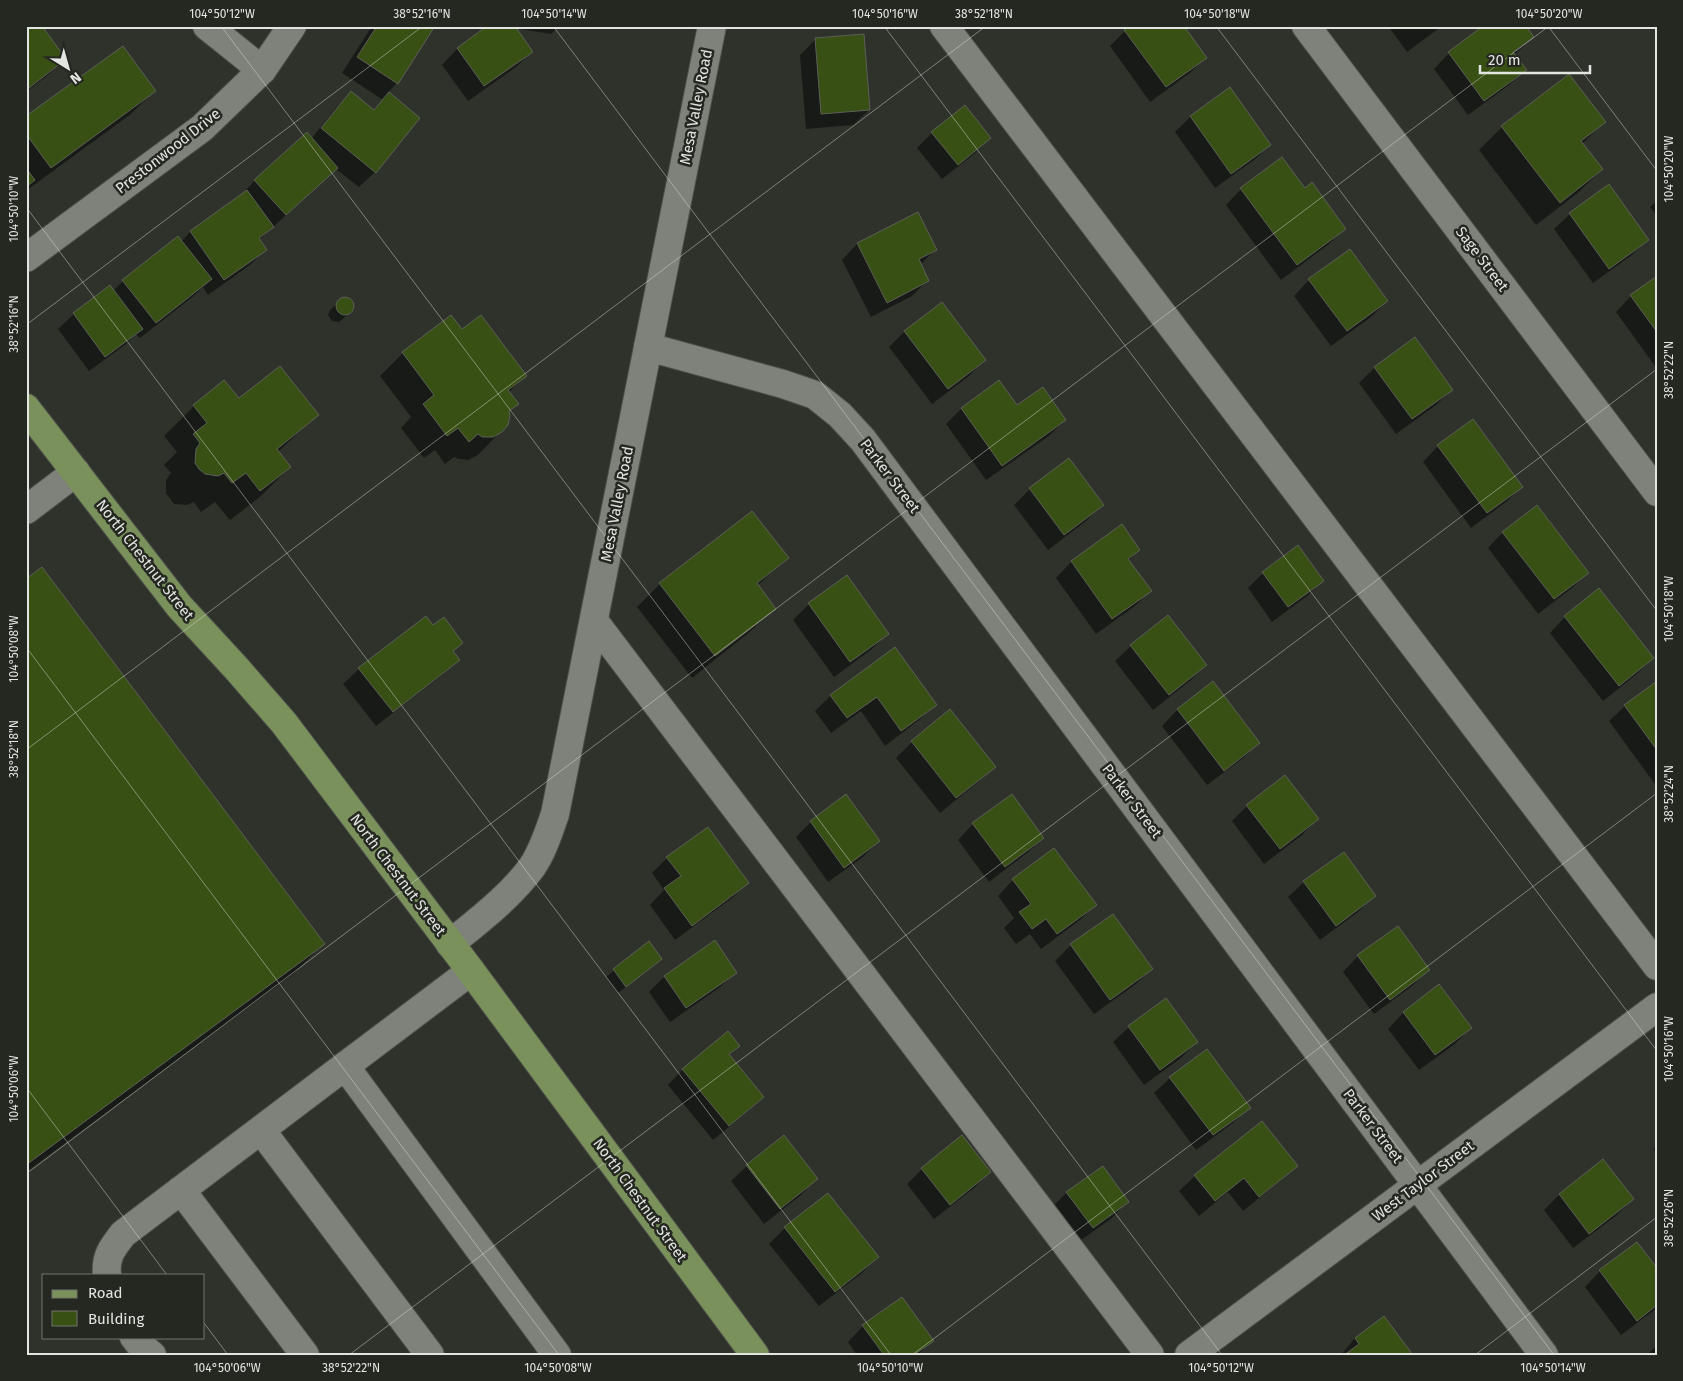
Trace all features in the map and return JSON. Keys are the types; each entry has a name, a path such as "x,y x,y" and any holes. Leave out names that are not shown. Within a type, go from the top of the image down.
{"main road":[{"name":"North Chestnut Street","path":"26,408 179,606 284,723 471,971 755,1355"}],"street":[{"path":"206,26 262,70"},
{"name":"Prestonwood Drive","path":"26,258 202,128 262,70 292,26"},
{"name":"Mesa Valley Road","path":"450,944 512,890 532,866 546,840 555,814 712,26"},
{"path":"944,26 1657,966"},
{"name":"Sage Street","path":"1306,26 1657,492"},
{"name":"Parker Street","path":"648,347 783,384 815,395 840,415 863,440 1544,1355"},
{"path":"26,510 76,472"},
{"path":"594,622 1150,1355"},
{"path":"107,1274 106,1264 111,1249 123,1234 471,971"},
{"name":"West Taylor Street","path":"1188,1355 1657,1007"},
{"path":"345,1066 557,1355"},
{"path":"261,1130 430,1355"},
{"path":"181,1190 305,1355"},
{"path":"135,1338 152,1355"}],"building":[{"path":"26,26 42,26 66,59 29,88 26,85"},
{"path":"377,26 435,26 398,84 357,57"},
{"path":"487,26 515,26 533,52 484,86 457,48"},
{"path":"1129,26 1184,26 1207,58 1166,87 1124,30"},
{"path":"1483,26 1526,26 1534,37 1513,52 1527,70 1484,101 1448,52"},
{"path":"864,34 870,110 821,114 815,38"},
{"path":"123,46 156,91 51,168 26,134 26,116"},
{"path":"1569,74 1606,122 1581,141 1603,169 1560,203 1501,126"},
{"path":"1230,87 1271,145 1231,174 1190,116"},
{"path":"351,91 374,110 389,92 420,118 376,173 321,128"},
{"path":"965,105 991,138 958,165 931,132"},
{"path":"307,132 338,168 286,215 254,180"},
{"path":"1282,157 1305,188 1312,182 1346,229 1297,265 1240,188"},
{"path":"26,168 35,180 26,187"},
{"path":"1609,184 1649,240 1609,269 1569,213"},
{"path":"247,190 274,227 259,238 267,250 224,280 190,231"},
{"path":"918,212 937,250 919,259 929,281 887,303 857,243"},
{"path":"178,236 212,279 156,323 122,280"},
{"path":"1350,249 1388,301 1347,331 1308,279"},
{"path":"1657,276 1657,332 1630,295"},
{"path":"110,285 143,329 105,357 73,313"},
{"path":"341,297 349,297 354,302 352,313 341,315 336,310 336,302"},
{"path":"942,302 986,360 948,389 904,331"},
{"path":"451,315 462,329 481,315 527,376 508,390 519,404 509,411 508,425 502,432 493,437 482,437 478,434 469,442 458,428 447,436 423,404 434,395 402,352"},
{"path":"1415,337 1453,390 1412,419 1374,367"},
{"path":"280,366 319,415 277,449 291,467 260,491 246,473 232,483 224,473 218,476 205,474 195,463 196,449 200,443 193,434 207,423 193,405 224,380 239,398"},
{"path":"999,380 1017,405 1043,387 1066,420 1002,466 961,408"},
{"path":"1473,419 1523,487 1487,513 1437,445"},
{"path":"1069,458 1104,505 1064,535 1029,488"},
{"path":"1537,505 1589,573 1554,599 1502,532"},
{"path":"752,511 789,558 757,583 776,609 715,656 659,583"},
{"path":"1122,524 1140,550 1128,559 1152,591 1112,619 1071,561"},
{"path":"1298,545 1324,581 1288,607 1262,572"},
{"path":"42,567 325,944 26,1165 26,579"},
{"path":"847,575 889,634 850,662 808,603"},
{"path":"1599,588 1654,658 1619,686 1564,616"},
{"path":"1168,615 1207,665 1169,695 1130,645"},
{"path":"426,616 433,625 444,617 463,643 453,651 460,660 393,712 358,668"},
{"path":"895,647 937,705 901,731 877,697 847,718 830,695"},
{"path":"1213,681 1260,743 1224,771 1177,709"},
{"path":"1657,681 1657,750 1624,705"},
{"path":"950,709 996,767 956,798 911,741"},
{"path":"1285,775 1319,819 1280,849 1246,805"},
{"path":"846,794 880,841 844,868 810,821"},
{"path":"1012,794 1044,838 1005,867 972,823"},
{"path":"708,827 749,883 692,926 664,888 681,876 666,857"},
{"path":"1054,848 1097,905 1057,934 1046,919 1032,929 1019,912 1031,904 1012,879"},
{"path":"1344,852 1376,896 1336,926 1303,881"},
{"path":"1113,914 1153,969 1110,1000 1070,944"},
{"path":"1398,926 1430,970 1390,1000 1357,955"},
{"path":"715,940 737,973 686,1008 664,976"},
{"path":"649,941 662,959 626,987 613,969"},
{"path":"1439,984 1472,1028 1435,1055 1403,1012"},
{"path":"1166,998 1198,1042 1160,1070 1128,1026"},
{"path":"728,1031 740,1046 729,1054 764,1097 729,1126 682,1069"},
{"path":"1207,1049 1251,1108 1213,1135 1169,1077"},
{"path":"1262,1121 1298,1166 1259,1197 1244,1178 1215,1201 1194,1175"},
{"path":"784,1135 818,1179 780,1209 746,1165"},
{"path":"962,1135 991,1172 950,1205 921,1168"},
{"path":"1603,1159 1634,1199 1589,1234 1559,1194"},
{"path":"1103,1166 1129,1202 1093,1228 1066,1192"},
{"path":"828,1193 879,1257 835,1292 784,1227"},
{"path":"1637,1242 1657,1268 1657,1305 1637,1321 1599,1270"},
{"path":"902,1297 934,1341 914,1355 884,1355 862,1325"},
{"path":"1384,1316 1413,1355 1344,1355 1359,1344 1355,1338"}]}
